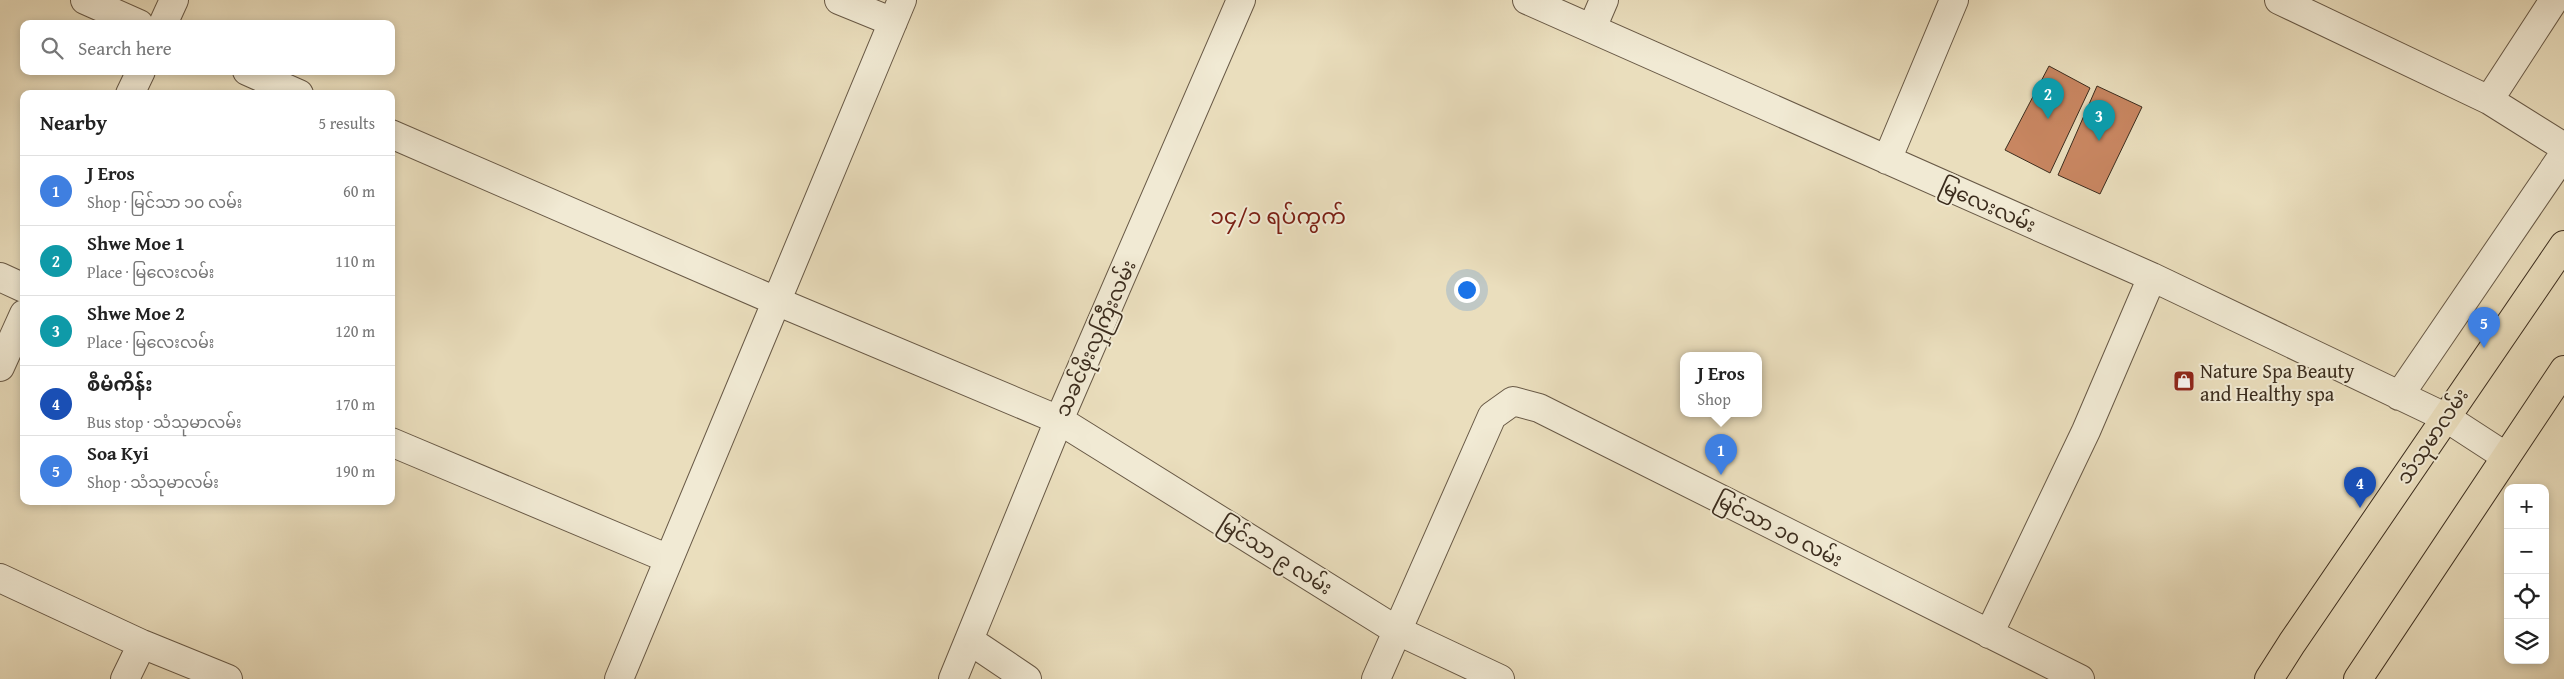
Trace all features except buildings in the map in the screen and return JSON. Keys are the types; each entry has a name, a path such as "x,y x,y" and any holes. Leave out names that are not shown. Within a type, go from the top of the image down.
{"main road":[{"name":"သံသုမာလမ်း","path":"2269,679 2297,634 2564,245"},
{"path":"2358,679 2564,370"}],"street":[{"path":"85,0 129,20"},
{"path":"165,20 174,0"},
{"path":"619,679 897,11 838,0"},
{"name":"သခင်ဖိုးလှကြီးလမ်း","path":"953,679 1059,420 1241,0"},
{"name":"မြလေးလမ်း","path":"1527,0 2152,277 2445,417 2505,456"},
{"path":"1592,28 1604,0"},
{"path":"1887,160 1954,0"},
{"path":"2279,0 2489,100 2564,147"},
{"path":"2489,100 2554,0"},
{"path":"132,90 139,75"},
{"path":"256,75 290,90"},
{"name":"မြင်သာ ၉ လမ်း","path":"395,136 776,301 1059,420 1396,630 1500,679"},
{"path":"2399,396 2564,154"},
{"path":"0,277 20,286"},
{"path":"1989,634 2086,431 2152,277"},
{"path":"0,367 20,323"},
{"name":"မြင်သာ ၁၀ လမ်း","path":"1396,630 1492,416 1513,401 1539,408 2080,679"},
{"path":"395,444 669,559"},
{"path":"0,578 142,644 228,679"},
{"path":"1376,679 1396,630"},
{"path":"969,640 1027,679"},
{"path":"125,679 142,644"}],"place":[{"name":"Shwe Moe 1","path":"2048,119"},
{"name":"Shwe Moe 2","path":"2099,141"},
{"name":"Soa Kyi","path":"2484,348"},
{"name":"Nature Spa Beauty and Healthy spa","path":"2184,381"},
{"name":"J Eros","path":"1721,475"},
{"name":"စီမံကိန်း","path":"2360,508"}],"district":[{"name":"၁၄/၁ ရပ်ကွက်","path":"1278,216"}]}
